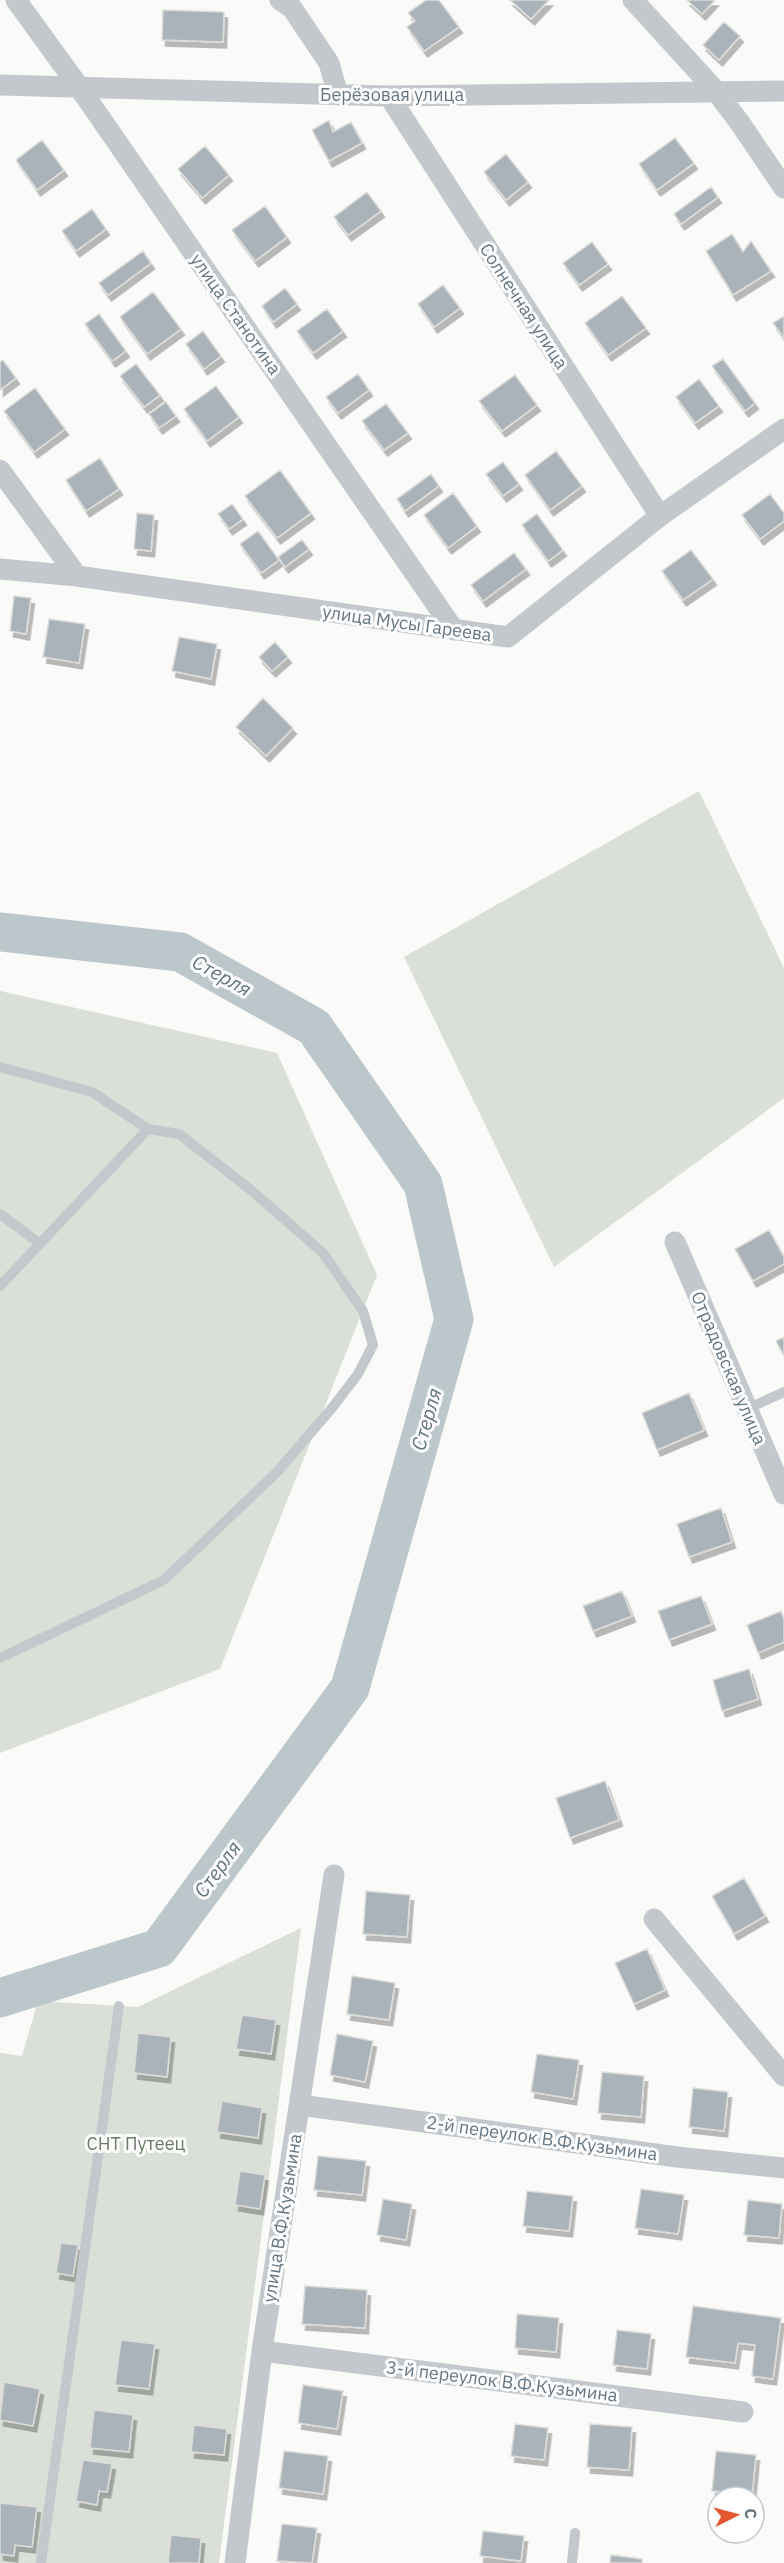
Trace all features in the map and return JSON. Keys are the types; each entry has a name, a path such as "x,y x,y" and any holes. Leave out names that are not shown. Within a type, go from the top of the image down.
{"street":[{"name":"улица Станотина","path":"16,0 79,87 454,630"},
{"path":"280,0 292,8 329,63 338,95"},
{"path":"633,0 715,90 784,188"},
{"name":"Берёзовая улица","path":"0,85 389,96 715,90 784,91"},
{"name":"Солнечная улица","path":"389,96 660,516"},
{"name":"улица Мусы Гареева","path":"0,569 77,576 508,637 660,516 784,429"},
{"path":"0,471 77,576"},
{"name":"Отрадовская улица","path":"675,1242 784,1494"},
{"name":"улица В.Ф.Кузьмина","path":"235,2563 262,2351 334,1875"},
{"path":"654,1919 784,2076"},
{"name":"2-й переулок В.Ф.Кузьмина","path":"300,2104 677,2157 784,2168"},
{"name":"3-й переулок В.Ф.Кузьмина","path":"262,2351 742,2412"}],"lane":[{"path":"0,1067 92,1092 148,1130 179,1134 251,1190 323,1253 363,1311 373,1345 358,1374 339,1400 277,1472 164,1580 0,1658"},
{"path":"0,1286 148,1130"},
{"path":"0,1214 39,1243"},
{"path":"747,1409 784,1392"},
{"path":"41,2563 119,2006"},
{"path":"572,2563 576,2533"}],"green space":[{"path":"699,791 784,968 784,1098 554,1267 404,957"},
{"path":"0,991 277,1053 377,1275 220,1669 0,1753"},
{"name":"СНТ Путеец","path":"301,1928 219,2563 0,2563 0,2053 22,2056 38,2001 138,2007"}],"building":[{"path":"426,0 439,0 459,27 424,51 407,27 415,21 408,13"},
{"path":"510,0 549,0 531,19"},
{"path":"687,0 715,0 702,14"},
{"path":"163,10 224,12 223,42 162,40"},
{"path":"724,22 740,36 719,60 703,45"},
{"path":"329,120 333,132 351,122 362,143 329,161 312,130"},
{"path":"675,138 694,163 657,190 639,164"},
{"path":"42,140 64,170 37,190 16,160"},
{"path":"205,146 229,175 202,198 178,169"},
{"path":"506,154 528,182 506,200 484,172"},
{"path":"711,187 718,197 681,224 674,214"},
{"path":"367,192 381,211 348,235 334,217"},
{"path":"265,206 287,237 255,261 232,230"},
{"path":"92,209 106,229 76,251 62,231"},
{"path":"732,234 743,252 751,241 771,271 733,295 706,251"},
{"path":"592,242 608,264 579,285 563,263"},
{"path":"143,251 151,263 108,295 99,283"},
{"path":"443,285 460,308 434,327 418,304"},
{"path":"285,288 297,304 273,322 262,306"},
{"path":"153,292 181,329 147,354 120,317"},
{"path":"622,296 646,328 608,355 585,323"},
{"path":"327,309 343,331 313,353 297,331"},
{"path":"99,314 126,351 112,361 85,324"},
{"path":"784,316 784,338 773,323"},
{"path":"203,331 221,356 204,369 186,344"},
{"path":"723,359 755,403 745,411 712,366"},
{"path":"3,360 16,378 0,390 0,362"},
{"path":"136,364 160,395 144,407 120,376"},
{"path":"358,374 369,390 338,413 326,397"},
{"path":"515,375 537,405 502,431 479,401"},
{"path":"699,379 719,406 695,423 676,397"},
{"path":"216,386 239,417 207,441 184,409"},
{"path":"35,388 65,429 34,452 4,411"},
{"path":"166,402 176,416 159,428 149,414"},
{"path":"386,404 408,433 384,450 362,421"},
{"path":"556,451 582,486 550,510 525,475"},
{"path":"100,458 119,489 86,511 66,480"},
{"path":"503,462 519,484 503,496 486,474"},
{"path":"280,470 311,513 277,538 245,496"},
{"path":"431,474 439,486 405,511 397,499"},
{"path":"453,493 477,526 448,548 424,515"},
{"path":"770,494 784,513 784,521 760,539 742,515"},
{"path":"232,504 243,519 229,529 218,514"},
{"path":"137,513 154,515 151,551 134,549"},
{"path":"537,514 563,550 548,561 522,525"},
{"path":"258,531 279,560 261,573 240,544"},
{"path":"302,540 309,549 285,567 278,557"},
{"path":"691,550 713,579 683,600 662,571"},
{"path":"514,553 526,569 483,601 471,585"},
{"path":"14,596 31,598 26,634 10,631"},
{"path":"49,619 85,624 79,663 43,657"},
{"path":"179,637 217,644 211,679 172,671"},
{"path":"275,642 288,657 272,671 259,657"},
{"path":"263,698 293,728 266,756 236,727"},
{"path":"769,1230 784,1257 784,1264 753,1281 735,1249"},
{"path":"784,1337 784,1356 776,1341"},
{"path":"689,1393 704,1430 657,1450 642,1413"},
{"path":"721,1508 732,1542 689,1557 677,1524"},
{"path":"622,1591 632,1616 593,1631 583,1606"},
{"path":"701,1596 712,1624 669,1640 658,1611"},
{"path":"781,1611 784,1619 784,1642 758,1653 747,1625"},
{"path":"749,1669 758,1699 722,1711 713,1680"},
{"path":"605,1781 619,1820 570,1838 556,1798"},
{"path":"744,1878 765,1916 734,1934 712,1896"},
{"path":"366,1891 410,1895 407,1937 363,1934"},
{"path":"647,1949 665,1990 634,2004 615,1963"},
{"path":"352,1976 395,1983 389,2020 347,2014"},
{"path":"242,2015 276,2020 271,2054 236,2049"},
{"path":"138,2033 171,2037 167,2077 134,2073"},
{"path":"337,2034 373,2041 365,2082 330,2075"},
{"path":"537,2054 579,2060 573,2099 531,2092"},
{"path":"602,2072 644,2076 641,2117 598,2113"},
{"path":"693,2088 728,2092 724,2131 689,2127"},
{"path":"222,2101 262,2108 258,2138 217,2132"},
{"path":"318,2156 366,2161 362,2195 314,2190"},
{"path":"240,2171 265,2175 260,2209 235,2205"},
{"path":"641,2189 684,2195 678,2234 635,2228"},
{"path":"527,2191 573,2196 569,2231 523,2226"},
{"path":"383,2199 412,2204 406,2240 377,2235"},
{"path":"748,2200 782,2204 779,2238 744,2235"},
{"path":"61,2243 78,2245 73,2276 56,2273"},
{"path":"305,2286 367,2290 365,2328 302,2324"},
{"path":"693,2306 781,2318 773,2379 752,2376 755,2345 738,2343 735,2363 686,2357"},
{"path":"517,2314 559,2318 556,2352 515,2348"},
{"path":"617,2330 651,2334 647,2369 613,2365"},
{"path":"121,2340 155,2344 149,2389 115,2385"},
{"path":"4,2382 40,2389 33,2426 0,2420"},
{"path":"303,2385 343,2391 337,2429 298,2423"},
{"path":"94,2410 133,2415 129,2452 90,2448"},
{"path":"515,2424 548,2428 544,2460 511,2456"},
{"path":"590,2424 632,2427 629,2470 587,2467"},
{"path":"194,2425 227,2429 224,2455 191,2452"},
{"path":"284,2451 328,2456 323,2494 279,2488"},
{"path":"716,2451 756,2455 753,2485 713,2485"},
{"path":"83,2460 112,2464 107,2492 99,2491 97,2505 76,2501"},
{"path":"0,2503 37,2507 32,2547 15,2545 14,2556 0,2554"},
{"path":"282,2524 317,2528 312,2563 277,2561"},
{"path":"483,2531 524,2536 521,2561 480,2556"},
{"path":"171,2535 201,2538 199,2563 168,2563"},
{"path":"611,2555 642,2559 642,2563 610,2563"}],"waterway":[{"name":"Стерля","path":"0,932 180,952 314,1027 423,1184 454,1319 350,1688 159,1948 0,1998"}]}
